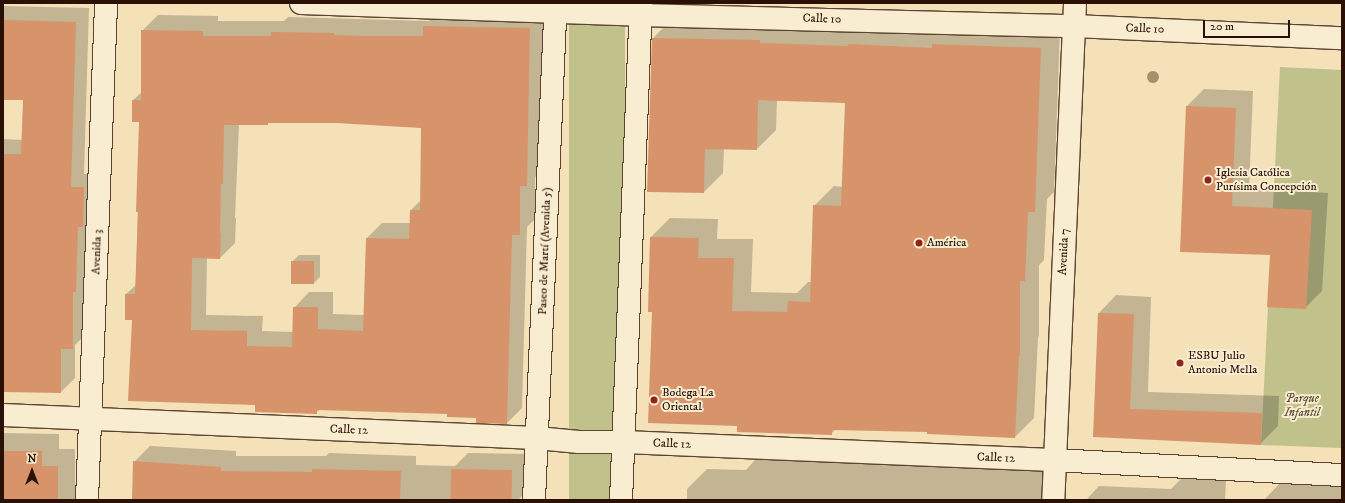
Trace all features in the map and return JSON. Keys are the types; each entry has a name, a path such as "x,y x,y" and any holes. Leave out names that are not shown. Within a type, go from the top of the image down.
{"street":[{"name":"Avenida 3","path":"87,500 106,3"},
{"name":"Calle 10","path":"301,3 640,9 1342,38"},
{"name":"Avenida 7","path":"1052,500 1075,3"},
{"name":"Paseo de Martí (Avenida 5)","path":"534,500 555,7"},
{"path":"621,500 640,9"},
{"name":"Calle 12","path":"3,415 537,438 579,442 623,442 1054,460 1342,475"}],"green space":[{"path":"569,3 625,3 625,500 569,500"},
{"name":"Parque Infantil","path":"1280,67 1342,70 1342,448 1261,445"}],"building":[{"path":"3,20 76,22 71,187 84,187 83,227 78,227 76,292 73,292 73,349 61,349 61,393 3,392 3,154 21,154 23,100 3,100"},
{"path":"423,26 530,28 527,186 520,186 520,235 512,235 507,424 476,423 476,418 447,417 447,414 317,410 317,414 255,412 255,405 128,401 132,320 125,320 125,294 135,294 139,122 132,122 132,100 141,100 141,30 203,31 203,36 271,36 271,32 334,33 334,35 358,36 423,36","holes":["268,123 336,123 421,128 420,210 410,210 409,239 366,238 363,331 318,329 318,307 293,307 292,347 247,346 247,331 191,330 192,258 220,259 221,184 223,184 224,125 268,125"]},
{"path":"652,38 760,40 760,43 848,46 848,44 932,48 932,44 1041,48 1035,212 1028,212 1025,281 1020,281 1020,356 1015,438 927,434 927,432 832,430 832,435 737,432 737,426 648,423 652,312 648,312 650,237 699,238 698,258 734,258 732,311 787,312 788,301 810,302 813,205 841,206 845,103 758,100 757,150 705,149 704,193 647,192"},
{"path":"1186,106 1236,108 1232,206 1312,210 1306,309 1267,307 1270,255 1180,252"},
{"path":"291,261 314,261 314,284 291,284"},
{"path":"1098,313 1134,314 1130,409 1262,413 1261,445 1093,437"},
{"path":"3,451 42,451 42,466 58,466 58,500 3,500"},
{"path":"133,461 221,467 221,471 312,472 312,469 401,471 400,500 132,500"},
{"path":"451,469 512,470 511,500 450,500"}],"place":[{"name":"Iglesia Católica Purísima Concepción","path":"1208,180"},
{"name":"América","path":"919,243"},
{"name":"ESBU Julio Antonio Mella","path":"1180,363"},
{"name":"Bodega La Oriental","path":"654,400"}]}
